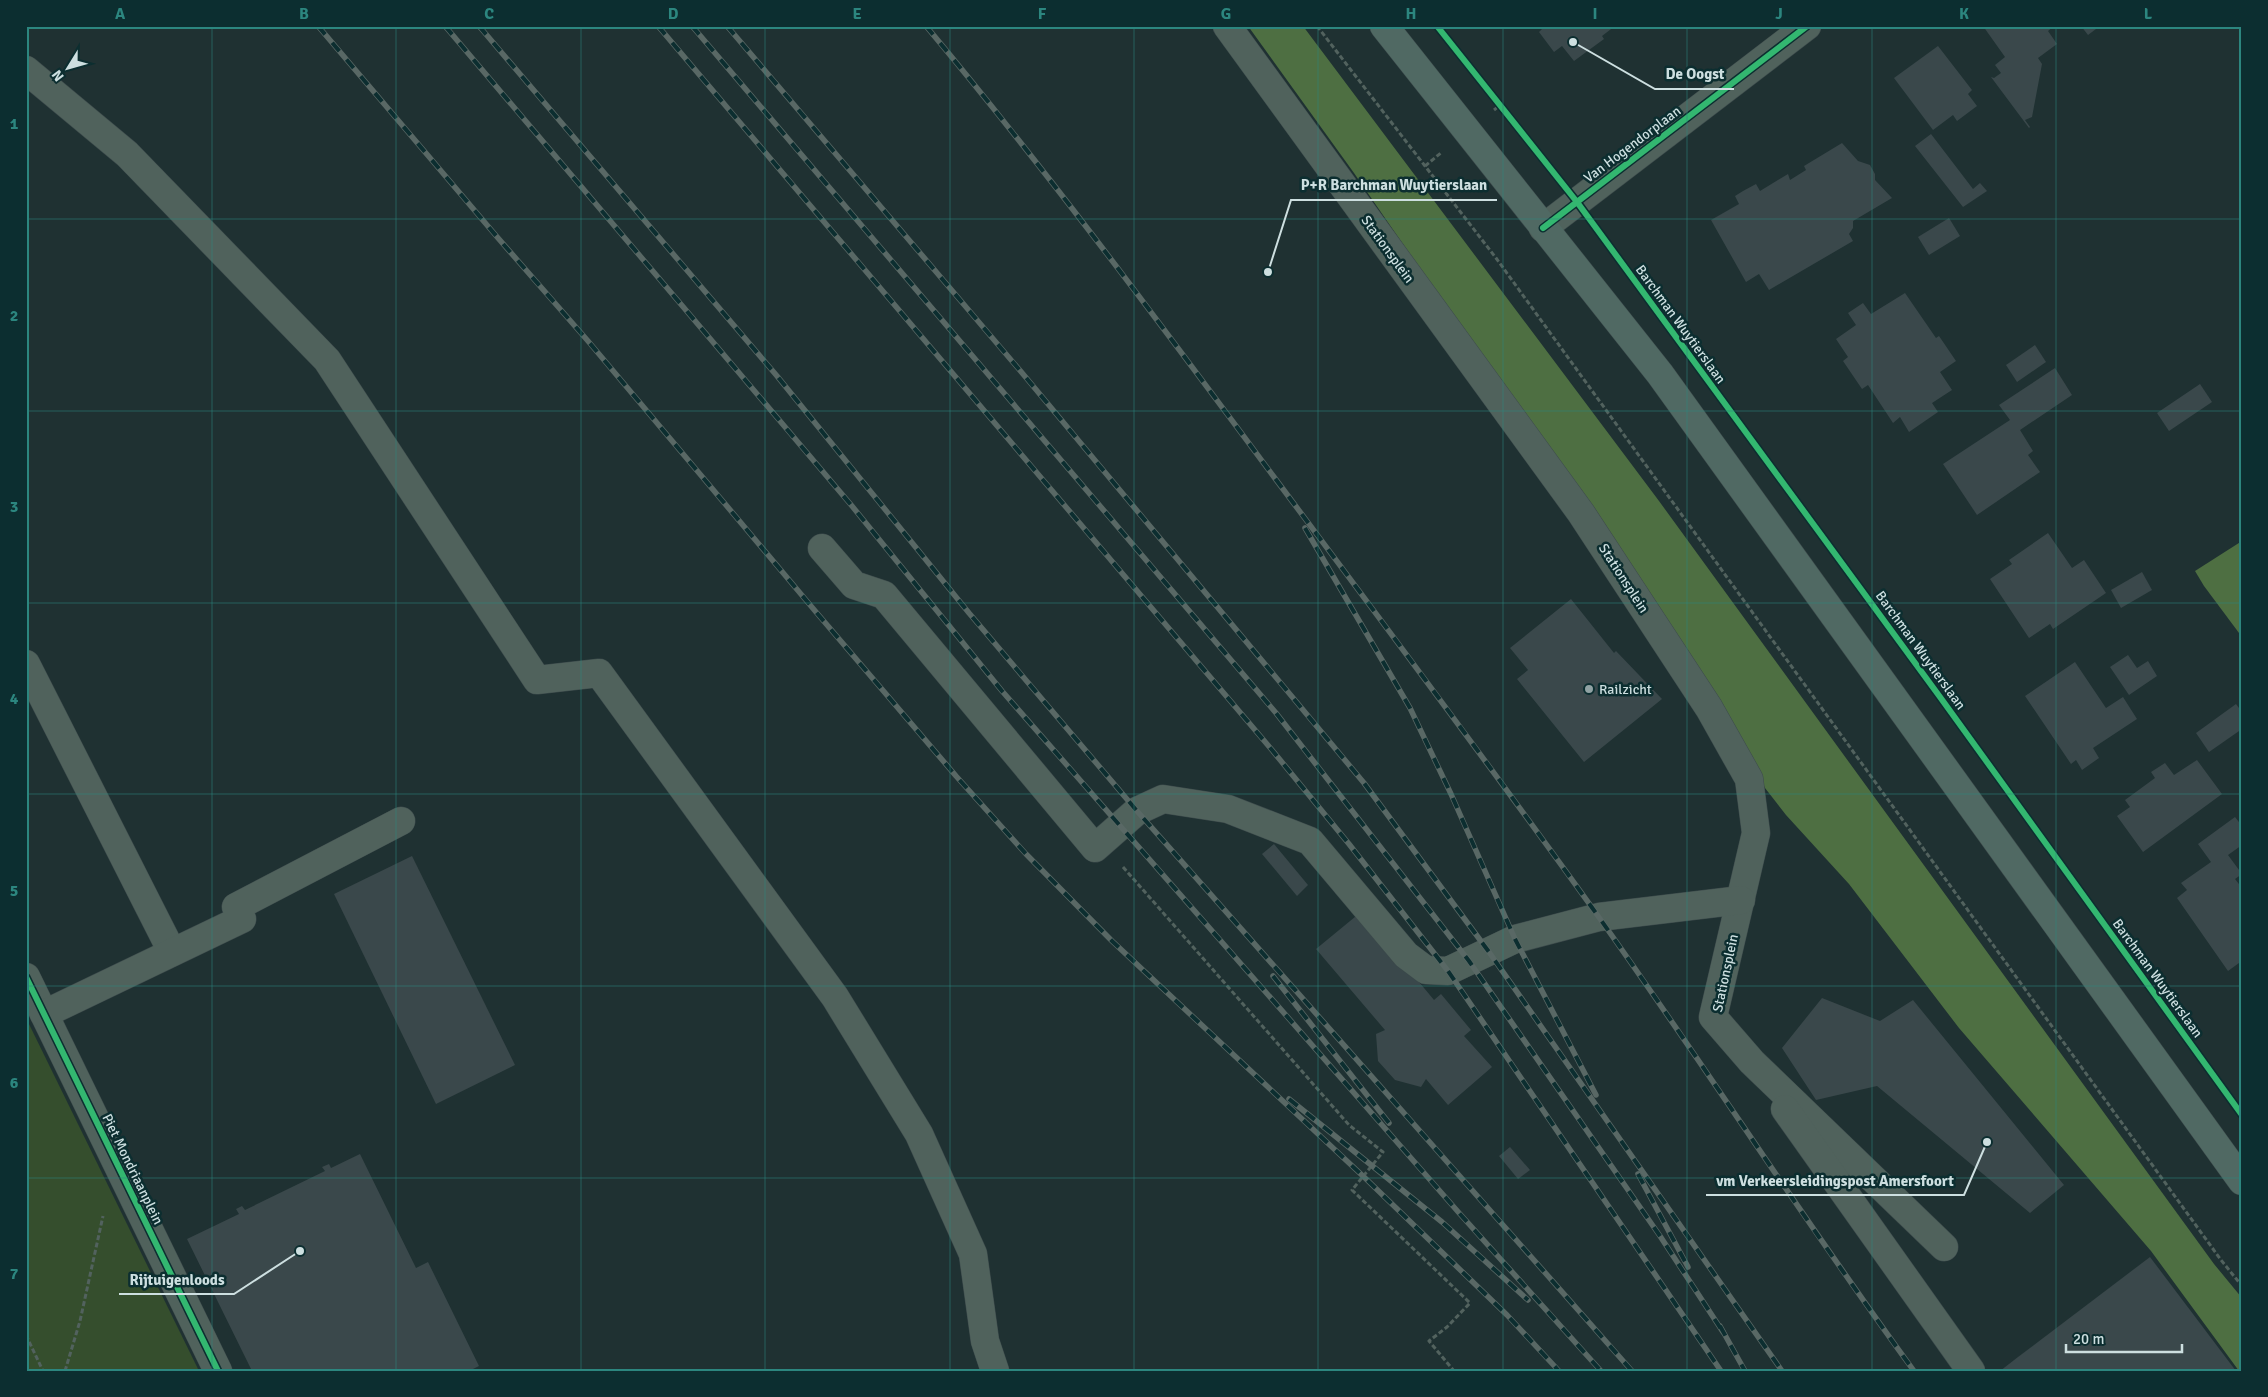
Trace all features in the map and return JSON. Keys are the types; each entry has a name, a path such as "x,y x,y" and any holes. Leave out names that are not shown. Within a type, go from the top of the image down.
{"main road":[{"path":"1384,26 1666,382 2242,1182"}],"street":[{"name":"Stationsplein","path":"1227,26 1581,513 1709,708 1749,780 1756,833 1713,1017 1752,1062 1944,1247"},
{"name":"Van Hogendorplaan","path":"1543,228 1807,26"},
{"path":"26,70 127,154 327,360 537,680 599,673 835,997 919,1134 972,1254 985,1341 995,1371"},
{"path":"822,548 854,585 884,595 1095,848 1137,811 1163,799 1228,809 1310,841 1406,955 1426,970 1448,971 1515,939 1599,918 1741,900"},
{"path":"26,664 172,952"},
{"path":"44,1014 242,919 236,907 401,821"},
{"name":"Piet Mondriaanplein","path":"26,977 218,1371"},
{"path":"1752,1062 1833,1179 1971,1371"}],"path":[{"path":"1317,26 1496,258 2221,1260 2242,1286"},
{"path":"1494,98 1504,111"},
{"path":"1101,842 1349,1125 1383,1152 1352,1190 1470,1302 1447,1327 1429,1341 1454,1371"},
{"path":"65,1371 80,1322 104,1211"},
{"path":"26,1334 44,1371"}],"green space":[{"path":"1248,26 1303,26 1659,501 2214,1264 2242,1298 2242,1371 2239,1371 2151,1251 1959,1028 1849,884 1786,815 1765,788 1741,741 1719,704 1354,173"},
{"path":"2242,541 2242,637 2195,571"},
{"path":"26,1018 199,1371 26,1371"}],"building":[{"path":"1539,26 1615,26 1602,36 1604,39 1574,61 1562,46 1554,52 1539,32 1542,29"},
{"path":"1983,26 2054,26 2048,31 2057,44 2038,58 2042,64 2032,117 2025,120 2029,128 1991,77 1994,78 2001,73 1995,65 2005,57"},
{"path":"2081,26 2100,26 2088,35"},
{"path":"1938,46 1972,90 1968,94 1977,106 1957,121 1953,115 1933,130 1894,78"},
{"path":"1931,134 1973,189 1980,183 1987,191 1963,207 1915,146"},
{"path":"1842,143 1858,161 1870,165 1875,174 1875,180 1892,198 1853,221 1853,228 1849,234 1853,241 1769,290 1759,274 1746,282 1711,220 1739,204 1735,196 1743,191 1756,184 1760,191 1788,174 1790,180 1806,170 1804,166"},
{"path":"1949,218 1960,236 1929,255 1918,237"},
{"path":"1905,293 1936,338 1939,336 1956,361 1940,372 1952,390 1932,403 1938,412 1909,432 1900,417 1893,423 1868,385 1862,389 1843,361 1848,357 1836,339 1856,325 1848,313 1863,303 1871,314"},
{"path":"2035,345 2046,362 2017,382 2006,365"},
{"path":"2055,368 2072,395 2020,430 2033,451 2028,455 2040,472 1977,515 1943,464 2010,420 1999,405"},
{"path":"2200,384 2212,402 2169,431 2157,413"},
{"path":"2048,533 2072,568 2084,560 2106,593 2053,629 2050,624 2029,638 1990,579 2012,564 2009,560"},
{"path":"2142,572 2152,590 2121,608 2111,590"},
{"name":"Railzicht","path":"1571,599 1614,653 1616,651 1662,699 1584,762 1517,679 1528,670 1510,648"},
{"path":"2128,655 2137,668 2148,661 2157,676 2129,695 2110,667"},
{"path":"2075,662 2106,708 2123,697 2137,719 2093,748 2099,758 2082,770 2076,760 2071,764 2025,696"},
{"path":"2236,704 2242,712 2242,729 2209,752 2196,733"},
{"path":"2197,760 2222,794 2143,852 2117,816 2130,807 2125,800 2155,778 2151,772 2165,763 2174,775"},
{"path":"2235,817 2242,826 2242,845 2228,855 2242,874 2235,879 2242,888 2242,966 2239,963 2228,971 2177,898 2187,890 2181,883 2211,862 2198,844"},
{"path":"1274,844 1308,885 1297,896 1262,854"},
{"path":"412,856 515,1065 436,1104 334,894"},
{"path":"1361,912 1434,1000 1441,994 1471,1030 1464,1036 1492,1067 1448,1105 1426,1079 1421,1087 1395,1080 1378,1061 1376,1034 1385,1030 1316,949"},
{"path":"1822,998 1880,1021 1913,1000 2064,1185 2030,1213 1877,1086 1816,1100 1782,1048"},
{"path":"1510,1147 1530,1170 1518,1179 1499,1156"},
{"path":"360,1154 416,1268 428,1262 479,1366 469,1371 252,1371 187,1239 239,1214 236,1209 242,1206 245,1210 325,1171 322,1167 329,1164 331,1168"},
{"path":"2150,1257 2236,1371 2000,1371 2018,1357"}],"railway":[{"path":"318,26 588,341 956,776 1026,854 1112,941 1364,1177 1507,1315 1559,1371"},
{"path":"445,26 852,506 1002,691 1460,1214 1601,1371"},
{"path":"479,26 777,376 969,613 1137,811 1632,1371"},
{"path":"658,26 1272,750 1349,844 1448,971 1721,1371"},
{"path":"692,26 1276,713 1469,961 1660,1236 1723,1332"},
{"path":"727,26 1023,374 1364,783 1489,952 1782,1371"},
{"path":"926,26 1103,249 1478,751 1638,973 1914,1371"},
{"path":"1305,528 1410,708 1451,794 1515,939 1596,1095"},
{"path":"1273,976 1389,1123"},
{"path":"1289,1099 1442,1222 1528,1300"},
{"path":"1638,1174 1688,1267"},
{"path":"1720,1326 1745,1371"}],"cycle path":[{"name":"Barchman Wuytierslaan","path":"1437,26 1577,202 1940,697 2242,1115"},
{"path":"1543,228 1807,26"},
{"path":"26,977 218,1371"}],"place":[{"name":"De Oogst","path":"1573,42"},
{"name":"P+R Barchman Wuytierslaan","path":"1268,272"},
{"name":"Railzicht","path":"1589,689"},
{"name":"vm Verkeersleidingspost Amersfoort","path":"1987,1142"},
{"name":"Rijtuigenloods","path":"300,1251"}]}
